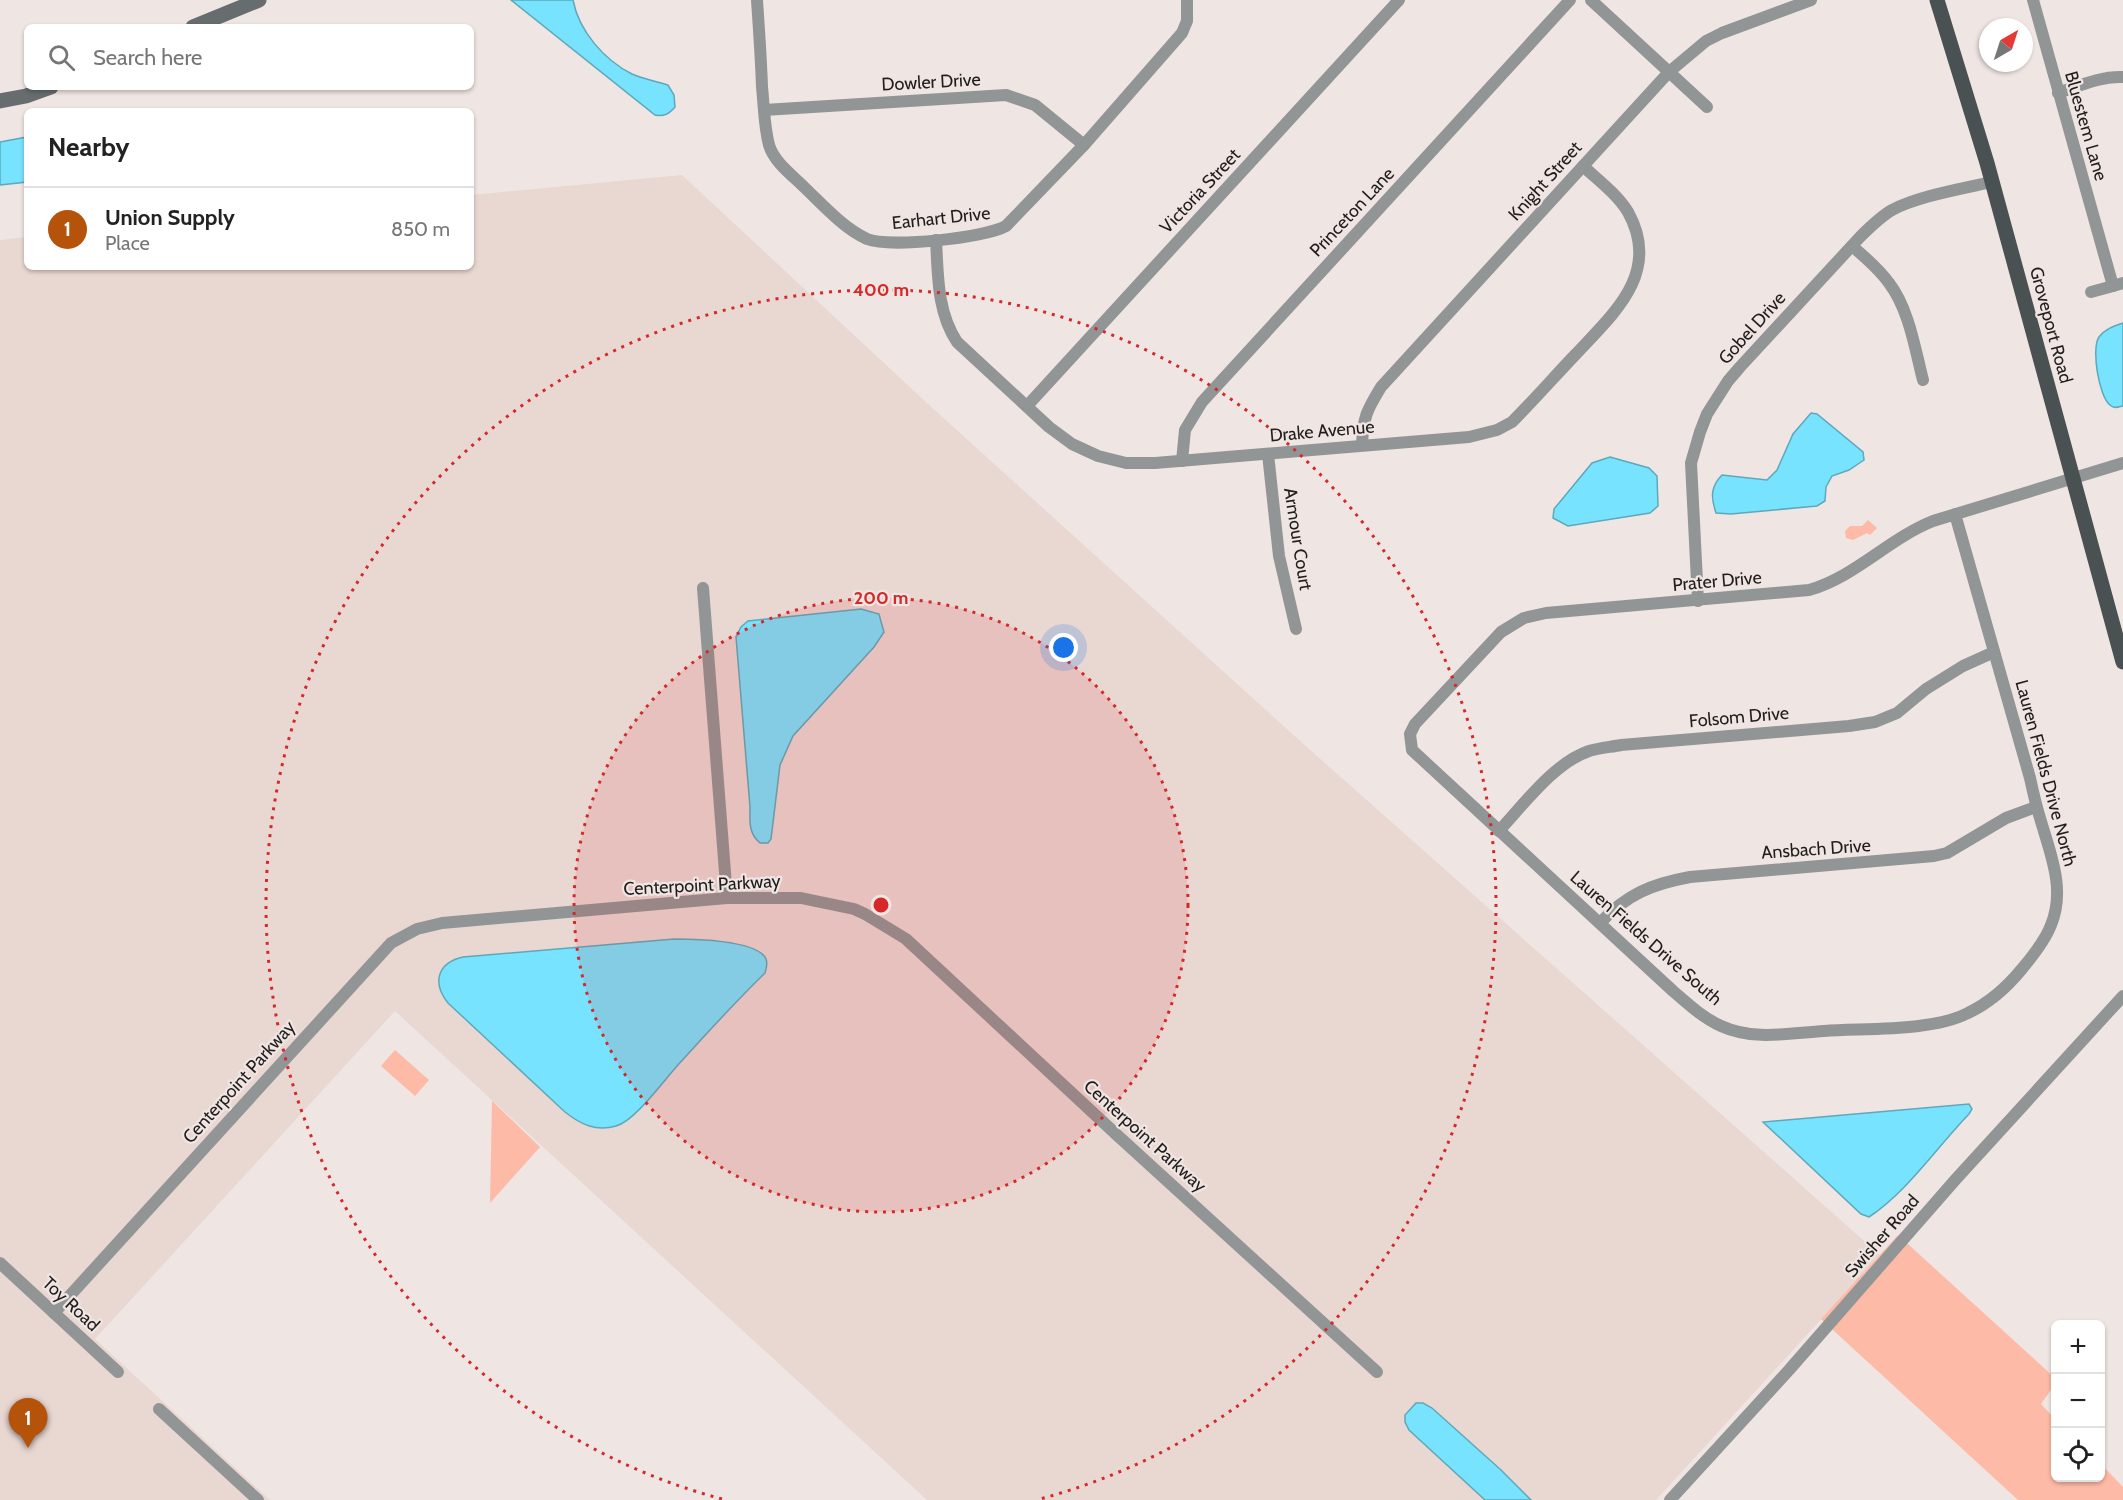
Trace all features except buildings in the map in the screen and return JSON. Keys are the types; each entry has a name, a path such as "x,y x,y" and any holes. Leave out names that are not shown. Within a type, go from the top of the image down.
{"main road":[{"name":"Groveport Road","path":"1937,0 1951,39 2123,662"}],"street":[{"path":"200,24 259,0"},
{"name":"Earhart Drive","path":"757,0 764,110 770,148 775,157 820,202 855,232 879,242 936,240 996,232 1006,226 1083,146 1182,33 1187,21 1187,0"},
{"name":"Victoria Street","path":"1027,406 1399,0"},
{"name":"Princeton Lane","path":"1182,461 1185,430 1202,402 1570,0"},
{"path":"1591,0 1707,107"},
{"name":"Knight Street","path":"1362,445 1365,416 1381,387 1669,72 1706,41 1811,0"},
{"name":"Bluestem Lane","path":"2032,0 2058,93 2118,285"},
{"path":"2058,93 2113,77 2123,78"},
{"path":"0,101 43,90"},
{"name":"Dowler Drive","path":"764,110 1006,95 1035,105 1083,146"},
{"name":"Drake Avenue","path":"936,240 943,315 957,342 1049,427 1072,444 1098,456 1126,463 1182,461 1469,437 1497,430 1512,422 1615,312 1635,279 1639,262 1638,238 1630,216 1620,201 1583,166"},
{"name":"Gobel Drive","path":"1698,601 1691,464 1703,423 1717,397 1734,374 1852,246 1881,218 1894,209 1919,200 1991,182"},
{"path":"1852,246 1890,283 1899,300 1923,380"},
{"path":"2091,292 2118,285"},
{"name":"Armour Court","path":"1268,454 1279,556 1296,629"},
{"name":"Prater Drive","path":"1415,754 1410,739 1415,724 1501,632 1524,618 1546,613 1793,593 1824,586 1857,567 1904,533 1933,520 2123,463"},
{"name":"Lauren Fields Drive North","path":"1955,514 2055,868 2058,890 2052,924 2031,958 1998,993 1968,1013"},
{"path":"703,588 727,898"},
{"name":"Folsom Drive","path":"1499,831 1544,782 1564,765 1588,751 1621,745 1875,722 1897,713 1926,689 1963,666 1994,652"},
{"name":"Lauren Fields Drive South","path":"1415,754 1700,1014 1721,1026 1757,1035 1793,1034 1923,1025 1954,1019 1968,1013"},
{"name":"Ansbach Drive","path":"1600,923 1611,910 1625,900 1645,888 1658,884 1690,877 1934,856 1947,853 2006,818 2036,807"},
{"name":"Centerpoint Parkway","path":"54,1313 391,943 417,929 442,923 727,898 801,898 866,914 906,939 1377,1372"},
{"name":"Swisher Road","path":"1670,1500 1789,1370 1956,1179 2123,996"},
{"name":"Toy Road","path":"0,1263 118,1372"},
{"path":"159,1409 258,1500"}],"shaded area":[{"path":"682,175 927,403 1299,740 1880,1255 1656,1500 927,1500 395,1011 95,1339 270,1500 0,1500 0,240 24,237 24,270 474,270 474,195"},
{"path":"1868,520 1877,528 1870,535 1867,533 1853,540 1846,538 1845,531 1850,526 1862,526"},
{"path":"395,1050 429,1080 415,1096 381,1066"},
{"path":"492,1101 540,1147 490,1203"},
{"path":"1898,1235 2051,1374 2051,1390 2041,1404 2051,1415 2051,1482 2105,1482 2105,1468 2123,1487 2123,1500 2018,1500 1821,1319"}],"water":[{"path":"511,0 573,0 581,23 603,53 632,74 668,85 674,95 675,107 661,116 655,115"},
{"path":"24,138 24,182 0,185 0,142"},
{"path":"2123,323 2123,406 2115,407 2110,405 2103,393 2097,372 2096,351 2101,334"},
{"path":"1811,413 1817,414 1863,452 1864,460 1849,470 1832,476 1826,487 1825,501 1817,506 1731,514 1716,513 1713,493 1715,484 1722,475 1767,480 1777,470 1793,434"},
{"path":"1610,457 1649,468 1657,476 1658,506 1650,513 1568,526 1553,518 1554,509 1592,463"},
{"path":"861,609 879,614 884,632 874,647 793,736 780,765 771,839 768,843 760,843 753,835 750,826 736,637 741,627 748,621"},
{"path":"674,939 724,942 751,948 761,953 766,959 765,973 632,1116 624,1123 609,1128 589,1126 565,1112 448,1003 440,988 439,981 443,969 447,964 463,957"},
{"path":"1969,1104 1972,1109 1969,1114 1896,1195 1869,1217 1861,1214 1763,1122"},
{"path":"1416,1403 1423,1403 1432,1408 1531,1500 1485,1500 1409,1430 1405,1422 1405,1415"}],"place":[{"name":"Union Supply","path":"28,1448"}]}
